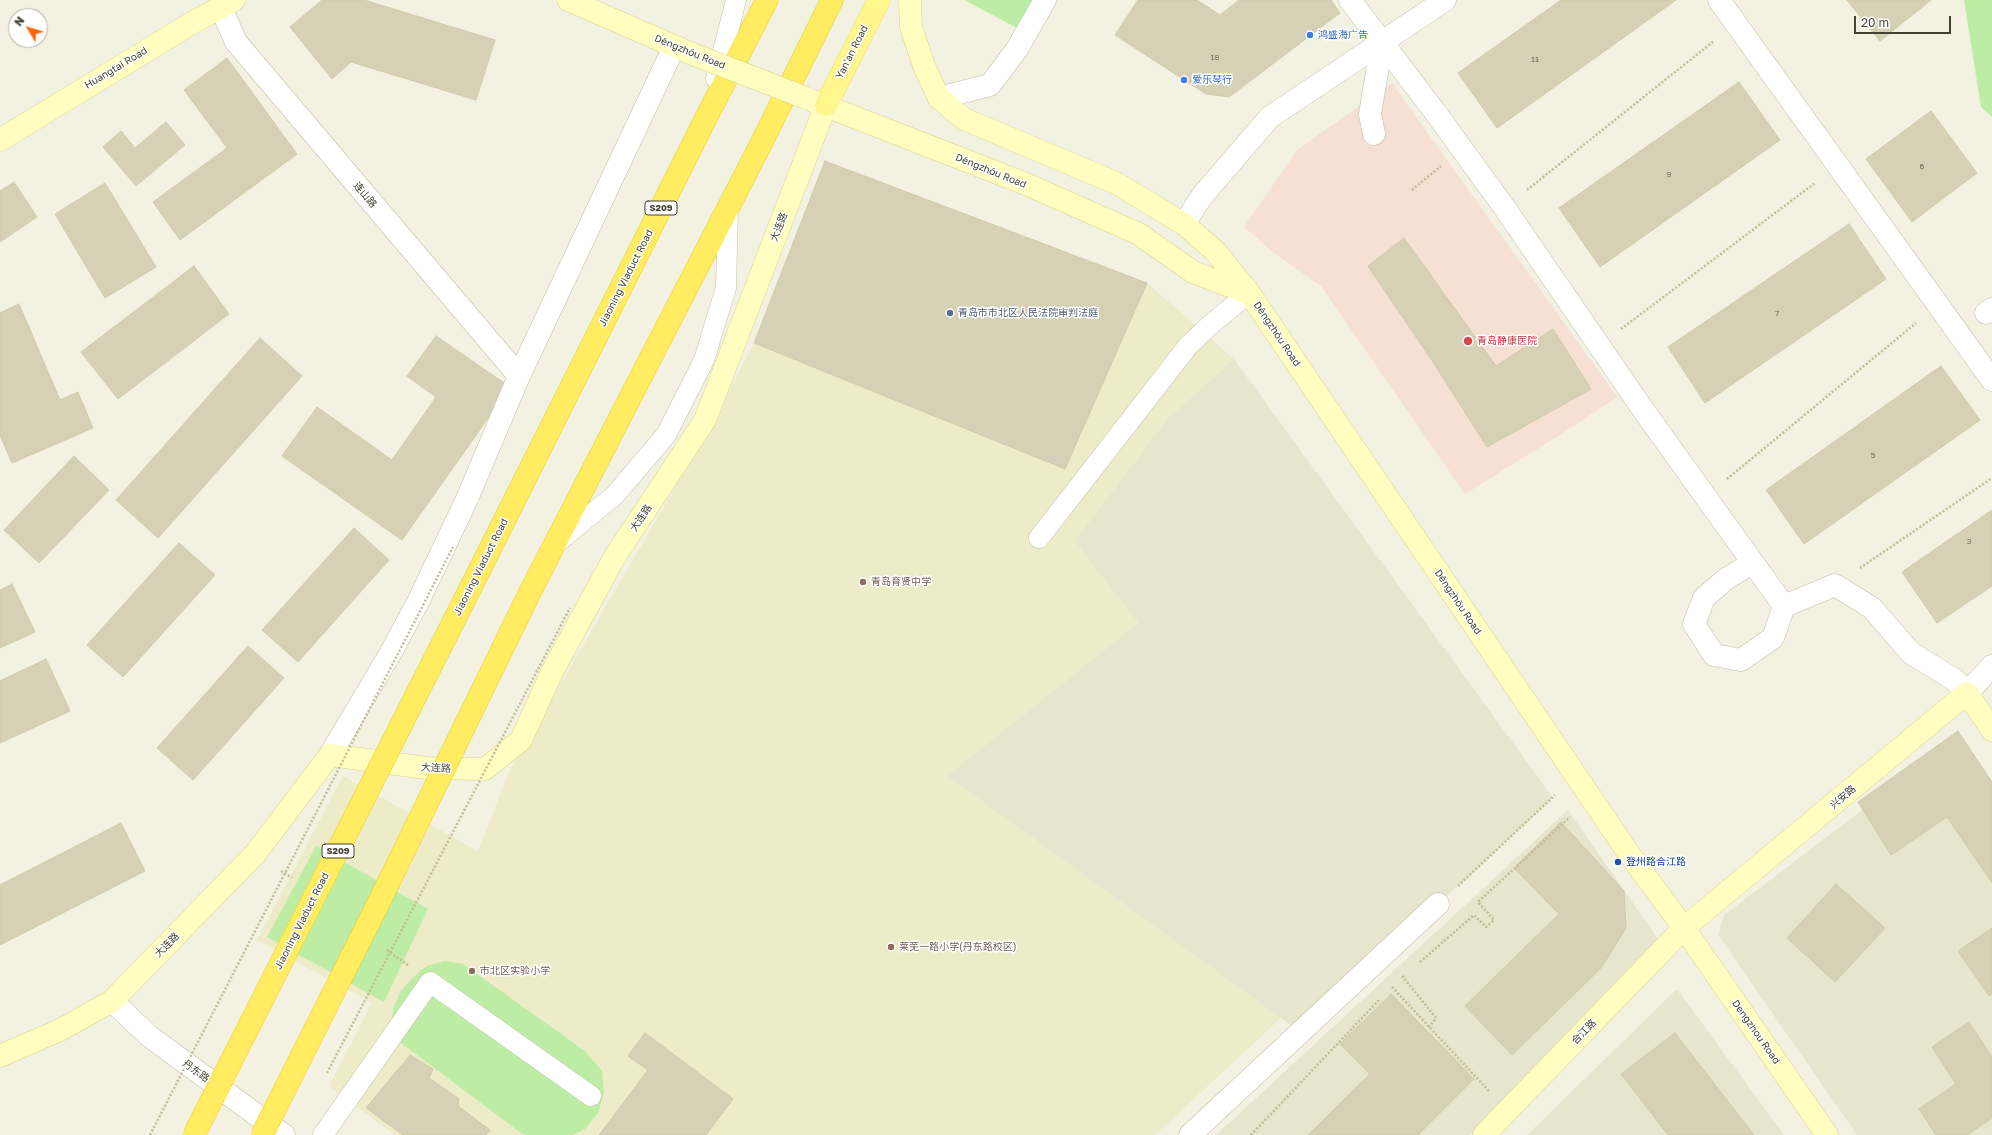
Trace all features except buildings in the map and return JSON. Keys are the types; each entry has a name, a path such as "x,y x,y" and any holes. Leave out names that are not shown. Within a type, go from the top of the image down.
{"highway":[{"name":"Jiaoning Viaduct Road","path":"194,1135 708,114 767,0"},
{"path":"262,1135 380,900 531,590 728,209 832,0"}],"main road":[{"name":"Dēngzhōu Road","path":"568,0 682,50 1026,184 1139,234 1194,272 1249,293 1628,851 1684,928"},
{"name":"Yan'an Road","path":"816,102 879,0"},
{"path":"910,0 911,27 924,66 939,98 964,119 1116,183 1184,224 1215,252 1249,293"},
{"name":"Huangtai Road","path":"0,140 224,3"},
{"name":"大连路","path":"0,1056 60,1030 112,1001 255,854 330,755 426,768 485,769 521,740 552,672 614,558 705,420 816,102"},
{"path":"1967,693 1992,730"},
{"name":"兴安路","path":"1684,928 1967,693"},
{"name":"合江路","path":"1484,1135 1684,928"},
{"name":"Dengzhou Road","path":"1684,928 1827,1135"}],"street":[{"path":"939,98 990,85 1017,49 1045,0"},
{"path":"1350,0 1461,148 1525,237 1644,411 1784,606"},
{"path":"1184,224 1202,196 1270,117 1445,0"},
{"path":"1719,0 1992,380"},
{"name":"连山路","path":"224,3 236,42 518,376"},
{"path":"1374,134 1370,114 1382,42"},
{"name":"大连路","path":"330,755 390,654 418,602 467,499 518,376 682,50"},
{"path":"1752,563 1726,579 1704,598 1694,624 1714,655 1741,660 1773,638 1784,606 1835,585 1872,608 1911,653 1955,680 1967,693 1992,666"},
{"path":"1190,1135 1438,904"},
{"name":"丹东路","path":"112,1001 149,1036 284,1135"}],"lane":[{"path":"708,114 736,0"},
{"path":"554,545 615,495 666,436 704,360 726,288 728,209"},
{"path":"1039,538 1188,346 1209,326 1249,293"},
{"path":"323,1135 430,982 590,1096"}],"path":[{"path":"1537,183 1697,56"},
{"path":"1412,190 1461,148"},
{"path":"1636,317 1802,193"},
{"path":"1740,469 1910,328"},
{"path":"1835,585 1992,478"},
{"path":"150,1135 453,547"},
{"path":"324,1079 570,608"},
{"path":"1438,904 1558,792"},
{"path":"1415,967 1474,915 1486,927 1494,920 1478,902 1574,814"},
{"path":"281,871 294,879"},
{"path":"1409,972 1403,977 1436,1018 1429,1027"},
{"path":"1387,992 1392,986 1484,1084"},
{"path":"1251,1135 1382,998"}],"shaded area":[{"name":"青岛静康医院","path":"1392,83 1617,397 1574,426 1465,494 1321,286 1273,252 1244,227 1297,150"},
{"path":"1147,283 1234,359 1168,418 1075,541 1138,623 947,776 1281,1018 1155,1135 395,1135 329,1086 372,1003 257,940 343,776 478,851 509,772 710,428 754,343 1065,469"},
{"path":"1234,359 1553,798 1300,1032 947,776 1138,623 1074,541 1168,418"},
{"path":"1953,741 1992,800 1992,1135 1857,1135 1718,935 1724,915"},
{"path":"1568,810 1663,946 1470,1135 1216,1135"},
{"path":"1677,989 1784,1135 1527,1135"}],"green space":[{"path":"964,0 1034,0 1019,29"},
{"path":"1964,0 1992,0 1992,117 1981,107"},
{"path":"316,846 428,909 384,1002 267,937"},
{"path":"445,961 463,964 585,1051 602,1071 604,1092 598,1113 585,1129 573,1135 527,1135 521,1133 401,1043 391,1029 393,1009 400,992 412,978 427,966"}],"place":[{"name":"鸿盛海广告","path":"1310,35"},
{"name":"爱乐琴行","path":"1184,80"},
{"name":"青岛市市北区人民法院审判法庭","path":"950,313"},
{"name":"青岛静康医院","path":"1468,341"},
{"name":"青岛育贤中学","path":"863,582"},
{"name":"登州路合江路","path":"1618,862"},
{"name":"莱芜一路小学(丹东路校区)","path":"891,947"},
{"name":"市北区实验小学","path":"472,971"}]}
